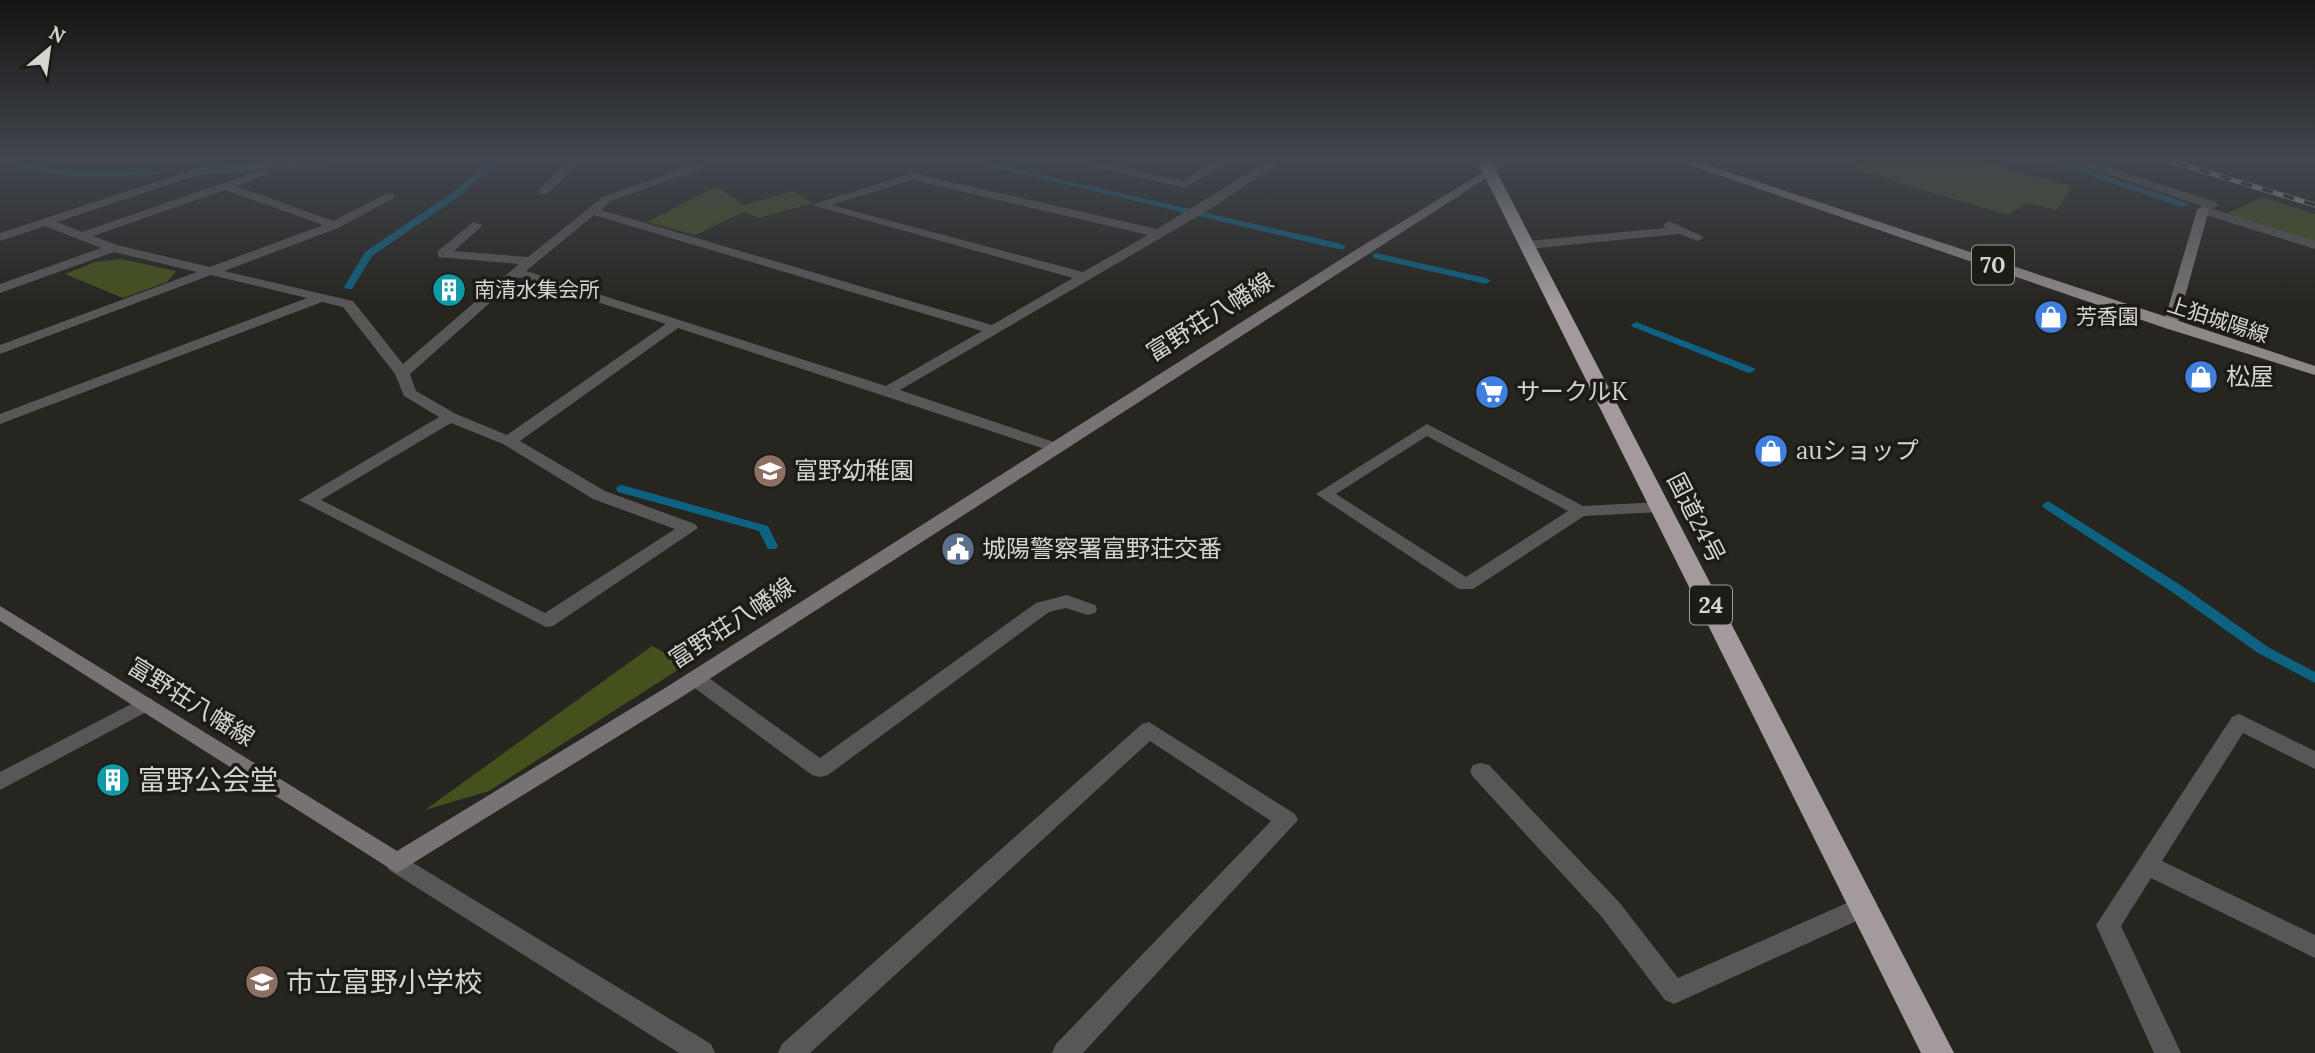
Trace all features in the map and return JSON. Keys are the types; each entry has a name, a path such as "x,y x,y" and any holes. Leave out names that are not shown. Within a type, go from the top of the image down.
{"highway":[{"name":"国道24号","path":"1508,206 1938,1053"}],"main road":[{"name":"富野荘八幡線","path":"0,612 397,863 589,747 1422,206"},
{"name":"上狛城陽線","path":"1818,206 2315,371"},
{"path":"2170,325 2203,210"}],"street":[{"path":"0,237 92,206"},
{"path":"82,236 167,206"},
{"path":"281,206 334,225"},
{"path":"0,350 334,225 370,206"},
{"path":"402,373 517,272 599,206"},
{"path":"822,206 1082,276"},
{"path":"1042,206 1157,233"},
{"path":"888,391 1206,206"},
{"path":"2203,210 2210,206"},
{"path":"2203,210 2315,245"},
{"path":"593,211 991,329"},
{"path":"45,222 113,248 348,304 402,373 409,393 450,417 509,441 600,495 689,528 546,621 308,499 450,417"},
{"path":"1659,222 1698,237"},
{"path":"477,225 443,254 530,261"},
{"path":"1528,245 1680,230"},
{"path":"0,289 113,248"},
{"path":"517,272 678,322 1054,447"},
{"path":"0,419 323,297"},
{"path":"509,441 678,322"},
{"path":"1580,511 1427,429 1324,494 1466,585 1580,511 1661,507"},
{"path":"695,678 820,769 1043,607 1067,601 1088,609"},
{"path":"0,782 145,704"},
{"path":"2168,1053 2108,925 2238,722 2315,761"},
{"path":"791,1053 1149,730 1287,820 1065,1053"},
{"path":"1481,771 1610,909 1674,992 1865,906"},
{"path":"397,863 702,1053"},
{"path":"2148,865 2315,947"}],"green space":[{"path":"678,206 802,206 759,218 744,212 695,235 647,222"},
{"path":"1978,206 2021,206 2008,215"},
{"path":"2040,206 2059,206 2057,210"},
{"path":"2243,206 2290,206 2315,214 2315,242 2226,214"},
{"path":"121,259 176,271 167,282 123,298 65,274 95,262"},
{"path":"652,646 687,664 489,791 425,810"}],"waterway":[{"path":"349,287 368,254 439,206"},
{"path":"1166,206 1342,247"},
{"path":"1376,256 1486,281"},
{"path":"1636,325 1750,370"},
{"path":"622,489 764,529 772,546"},
{"path":"2048,505 2177,589 2263,650 2315,678"}],"place":[{"name":"南清水集会所","path":"449,290"},
{"name":"芳香園","path":"2051,317"},
{"name":"松屋","path":"2201,377"},
{"name":"サークルK","path":"1492,392"},
{"name":"auショップ","path":"1771,451"},
{"name":"富野幼稚園","path":"770,471"},
{"name":"城陽警察署富野荘交番","path":"958,549"},
{"name":"富野公会堂","path":"113,780"},
{"name":"市立富野小学校","path":"262,982"}]}
